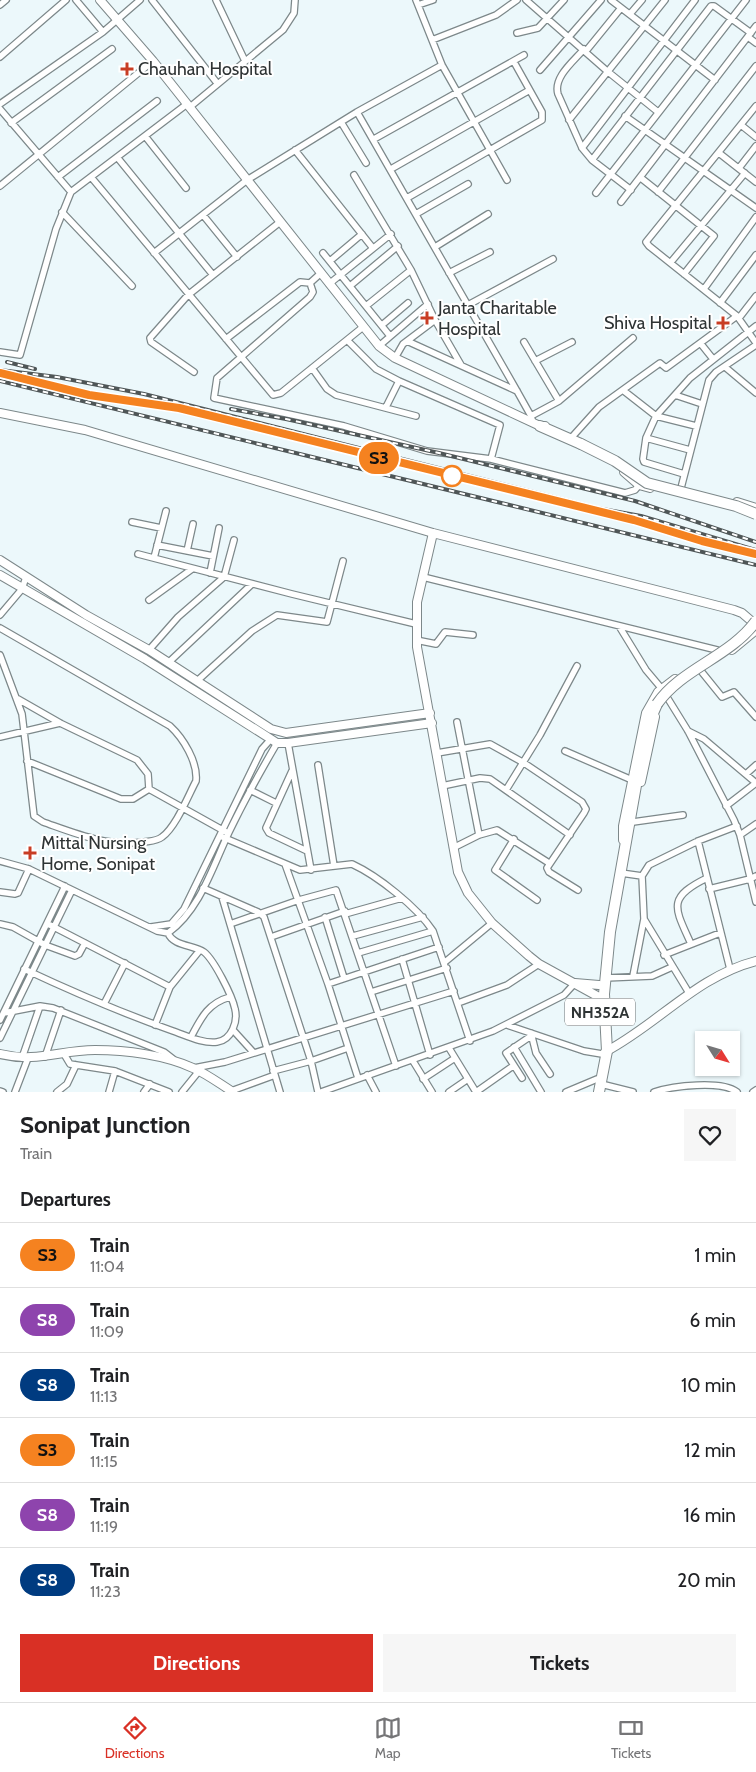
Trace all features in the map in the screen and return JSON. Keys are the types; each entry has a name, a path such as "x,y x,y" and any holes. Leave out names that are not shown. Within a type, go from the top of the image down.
{"highway":[{"path":"535,422 616,461 647,483 736,506 756,514"},
{"name":"NH352A","path":"598,1087 604,1052 601,989 606,939 610,932 646,729 657,704 680,680 737,640 754,622"}],"street":[{"path":"0,5 6,0"},
{"path":"0,57 66,0"},
{"path":"76,0 103,32"},
{"path":"100,0 153,61 379,346 395,358 619,459 642,482 681,488 756,508"},
{"path":"106,0 116,13 117,18"},
{"path":"0,104 103,32 140,0"},
{"path":"152,0 217,83"},
{"path":"216,0 245,61"},
{"path":"0,352 20,355 62,212 71,192 145,136 189,106 283,30 294,13 295,0"},
{"path":"432,0 417,3 432,40 442,64 507,180"},
{"path":"432,40 496,15 517,0"},
{"path":"526,0 549,18 606,71 629,87 658,112"},
{"path":"517,33 534,30 549,18 564,0"},
{"path":"540,70 601,0"},
{"path":"611,0 696,64 714,80"},
{"path":"630,14 642,0"},
{"path":"569,120 606,71 665,0"},
{"path":"582,148 695,0"},
{"path":"596,193 746,0"},
{"path":"592,160 711,6 714,6 731,19 756,43"},
{"path":"621,8 557,83 558,94 582,148 592,160 632,190"},
{"path":"622,202 664,144 756,26"},
{"path":"11,123 112,49"},
{"path":"374,139 524,55"},
{"path":"0,186 153,61"},
{"path":"407,198 542,120 542,112 528,91 514,62"},
{"path":"154,254 247,180 357,112 442,64"},
{"path":"658,192 756,66"},
{"path":"391,169 528,91"},
{"path":"58,177 157,101"},
{"path":"681,488 709,380 756,344 750,331 738,317 646,242 676,208 756,106"},
{"path":"0,109 37,155 71,192"},
{"path":"357,112 535,422 542,430 616,466 642,482 756,519"},
{"path":"625,116 756,208"},
{"path":"342,122 366,163"},
{"path":"741,125 756,138"},
{"path":"145,136 186,188"},
{"path":"739,168 756,146"},
{"path":"295,150 372,248"},
{"path":"719,153 756,182"},
{"path":"117,157 213,275"},
{"path":"670,262 745,173"},
{"path":"354,176 398,246 435,320 462,365"},
{"path":"91,177 273,395 281,393 363,327"},
{"path":"641,178 714,237 684,274"},
{"path":"416,214 468,184"},
{"path":"62,212 132,286"},
{"path":"435,247 488,214"},
{"path":"203,215 237,256"},
{"path":"704,289 756,217"},
{"path":"194,372 150,340 188,295 280,222"},
{"path":"330,261 362,234"},
{"path":"329,284 390,234"},
{"path":"350,286 398,246"},
{"path":"449,272 490,252"},
{"path":"323,253 390,336"},
{"path":"720,303 756,256"},
{"path":"468,305 553,259"},
{"path":"366,306 411,270"},
{"path":"226,339 300,282 310,283 321,273"},
{"path":"310,283 313,292 310,297 217,378 214,398 344,426 427,451 491,459 625,493 635,490 642,482"},
{"path":"572,437 599,407 624,391 660,363 666,368 701,344 738,317 756,296"},
{"path":"382,325 408,303"},
{"path":"379,346 428,304"},
{"path":"395,358 407,341 435,320"},
{"path":"684,474 644,462 646,438 656,416 690,378 756,326"},
{"path":"535,422 633,338"},
{"path":"347,340 366,362 399,381 500,425 491,459"},
{"path":"407,341 517,391"},
{"path":"524,342 559,401"},
{"path":"535,361 572,342"},
{"path":"701,344 713,359"},
{"path":"725,367 756,393"},
{"path":"312,368 327,389 336,396 416,416"},
{"path":"386,407 399,381"},
{"path":"624,391 656,416 696,426"},
{"path":"675,395 702,404"},
{"path":"0,413 85,430 433,533 742,613 754,622 662,689 653,698 646,713 632,780 622,838 626,844"},
{"path":"646,438 690,450"},
{"path":"154,558 166,510"},
{"path":"132,522 161,528"},
{"path":"187,551 193,524"},
{"path":"210,573 219,528"},
{"path":"433,533 423,577 416,624 416,640 453,848 458,872 466,888 492,923 539,964 575,983 587,992 601,989 633,976 657,975 672,966"},
{"path":"149,650 178,617 224,577 234,540"},
{"path":"157,545 212,556"},
{"path":"138,554 416,624"},
{"path":"0,560 26,578 149,650 271,729 286,733 430,713"},
{"path":"197,681 264,622 281,615 325,623 328,620 343,560"},
{"path":"150,600 192,569"},
{"path":"0,575 145,659 273,742 288,744 432,723"},
{"path":"423,577 717,650"},
{"path":"0,615 22,589 26,578"},
{"path":"168,662 252,584"},
{"path":"619,626 649,676 668,697 688,731 736,826 740,835 756,902"},
{"path":"0,628 154,716 176,731 184,744 196,775 182,807 167,832 157,840 126,844 99,841 43,822 34,816 25,730 18,699 0,655"},
{"path":"626,844 633,822 654,721 668,697 701,671 744,642 756,630"},
{"path":"416,640 436,644 445,632 473,635"},
{"path":"506,790 524,763 576,666"},
{"path":"701,671 722,698 734,692 756,717"},
{"path":"18,699 60,723 137,760 148,774 150,789"},
{"path":"457,722 479,835"},
{"path":"0,737 60,723"},
{"path":"688,731 704,739 756,783 726,806"},
{"path":"151,927 171,924 184,909 250,790 273,742"},
{"path":"0,861 29,869 162,933 168,933 185,917 203,888 262,749 273,742"},
{"path":"288,744 311,870"},
{"path":"436,753 490,744 524,763 585,806 584,813 547,868 549,872 578,890"},
{"path":"565,751 632,780"},
{"path":"27,761 121,799 133,799 150,789"},
{"path":"318,765 334,866"},
{"path":"746,774 756,765"},
{"path":"292,771 266,825 266,831 307,851"},
{"path":"442,786 469,779 486,778 570,835"},
{"path":"150,789 225,835 285,864 300,870 355,865 402,898 423,917 433,931 470,1041"},
{"path":"250,790 276,804"},
{"path":"633,822 683,815"},
{"path":"740,835 756,824"},
{"path":"633,976 644,919 642,876 649,865 698,841 736,826"},
{"path":"453,848 479,835 497,830 514,839 549,863"},
{"path":"514,839 495,870 538,900"},
{"path":"698,841 730,969"},
{"path":"285,864 328,984 358,1078"},
{"path":"0,892 18,893 29,869"},
{"path":"621,873 642,876"},
{"path":"709,889 750,880 756,876"},
{"path":"690,944 678,915 677,902 685,890 707,878"},
{"path":"0,1020 65,886"},
{"path":"203,888 262,914 303,1037 319,1092 470,1041 507,1025 564,995 575,983"},
{"path":"0,1038 72,890"},
{"path":"230,924 299,900 335,890 345,913 396,1066"},
{"path":"222,897 280,1092"},
{"path":"270,937 325,917 402,898"},
{"path":"325,917 344,978"},
{"path":"352,936 423,917"},
{"path":"644,919 664,955 689,993"},
{"path":"371,992 446,965 492,923"},
{"path":"47,924 170,987"},
{"path":"0,925 13,927 44,945 78,956 85,943"},
{"path":"358,953 433,931"},
{"path":"24,969 155,1025 191,1037 217,1042 224,1040 233,1030 236,1021 235,1009 230,997 209,958 200,950 175,941 168,933"},
{"path":"664,955 720,933"},
{"path":"328,984 439,947"},
{"path":"155,1025 170,987 200,950"},
{"path":"402,959 430,1055"},
{"path":"507,1025 531,1035 584,1051 604,1052 636,1034 689,993 730,969 756,961"},
{"path":"104,1004 125,963"},
{"path":"458,1003 507,985 539,964"},
{"path":"575,983 601,989"},
{"path":"182,1092 197,1070 454,991"},
{"path":"191,1037 206,1009 221,999 230,997"},
{"path":"4,1012 40,1006 61,1010 164,1052 176,1062"},
{"path":"14,1092 40,1006"},
{"path":"44,1057 61,1010"},
{"path":"233,1030 253,1052"},
{"path":"522,1078 506,1053 531,1035"},
{"path":"531,1035 538,1058 550,1074"},
{"path":"514,1047 541,1092"},
{"path":"0,1054 25,1058 95,1050 137,1054 176,1062 197,1070 232,1091 274,1073 348,1048"},
{"path":"450,1048 476,1092 513,1066"},
{"path":"64,1054 68,1063 115,1071 169,1092"},
{"path":"423,1079 455,1058"},
{"path":"413,1061 432,1092"},
{"path":"57,1092 67,1084 76,1065"},
{"path":"109,1092 115,1071"},
{"path":"367,1075 376,1092"},
{"path":"449,1092 468,1079"},
{"path":"144,1092 150,1084"},
{"path":"654,1092 676,1087 715,1086 737,1092"},
{"path":"567,1092 598,1087 633,1092"}],"railway":[{"path":"7,362 35,369"},
{"path":"0,370 57,377 144,394 597,508 641,516 756,550"},
{"path":"27,379 89,395 174,408"},
{"path":"0,381 756,565"},
{"path":"231,409 286,419 439,453 635,501 756,542"}],"train":[{"name":"S3","path":"0,373 89,395 179,408 634,520 702,541 756,554"}],"place":[{"name":"Chauhan Hospital","path":"127,69"},
{"name":"Janta Charitable Hospital","path":"427,318"},
{"name":"Shiva Hospital","path":"723,323"},
{"name":"Mittal Nursing Home, Sonipat","path":"30,853"}]}
